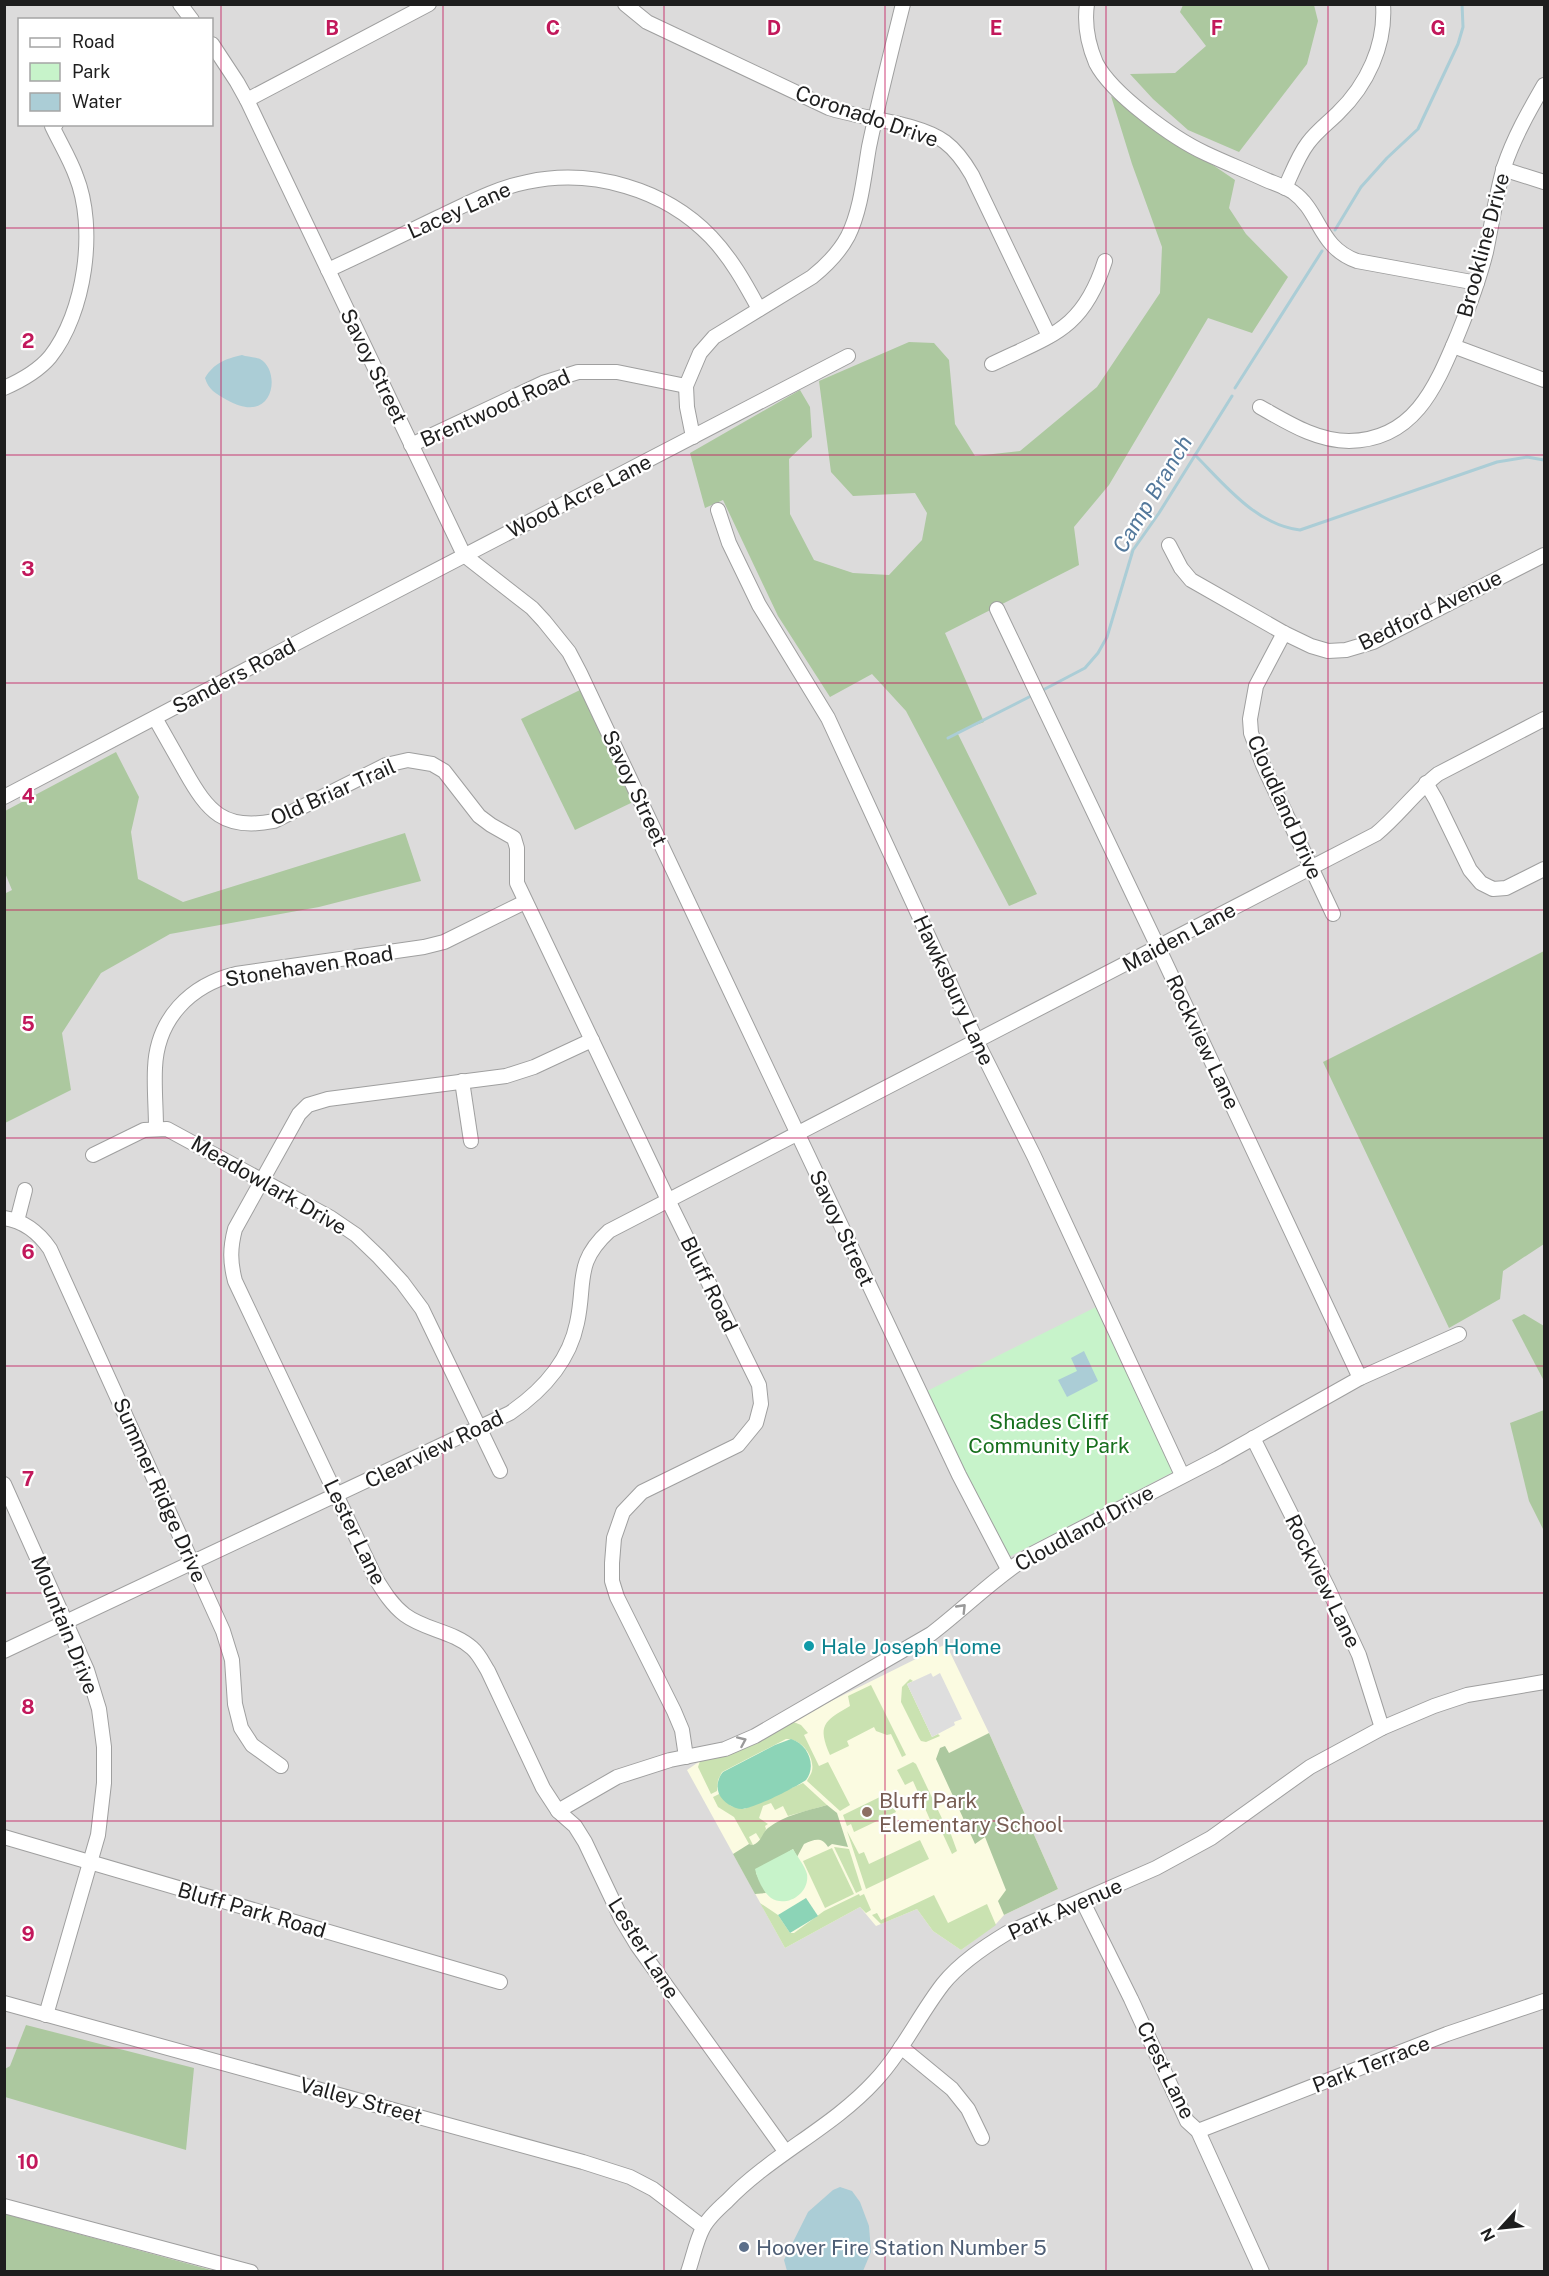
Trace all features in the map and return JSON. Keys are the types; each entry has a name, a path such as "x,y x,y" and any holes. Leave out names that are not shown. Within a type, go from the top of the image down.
{"street":[{"path":"180,4 190,18"},
{"path":"247,100 429,4"},
{"name":"Coronado Drive","path":"625,4 647,22 799,95 846,114 922,130 945,141 964,161 1049,336"},
{"path":"693,437 687,407 686,386 700,353 714,337 812,277 838,253 849,235 903,4"},
{"path":"1087,4 1086,25 1092,51 1105,75 1169,132 1186,143 1293,192 1305,204 1337,252 1346,257 1477,283"},
{"path":"1285,188 1304,148 1360,88 1379,43 1384,16 1383,4"},
{"name":"Savoy Street","path":"214,51 247,100 464,555 532,608 559,637 569,652 959,1475 1008,1569"},
{"name":"Brookline Drive","path":"1260,407 1318,436 1348,441 1378,437 1401,425 1420,409 1436,384 1477,283 1503,169 1523,121 1545,85"},
{"path":"4,388 20,380 49,358 66,331 78,295 86,257 86,214 77,177 52,126"},
{"path":"1503,169 1545,182"},
{"name":"Lacey Lane","path":"328,270 507,187 550,179 596,179 619,184 661,200 696,223 712,238 737,269 759,309"},
{"path":"992,364 1049,336 1071,322 1082,310 1098,283 1105,261"},
{"path":"1453,346 1545,380"},
{"name":"Wood Acre Lane","path":"464,555 848,357"},
{"name":"Brentwood Road","path":"411,445 543,383 578,372 617,372 686,386"},
{"name":"Hawksbury Lane","path":"718,510 729,543 754,597 828,718 977,1042 1034,1156 1182,1475"},
{"name":"Bedford Avenue","path":"1169,544 1191,580 1284,633 1328,651 1373,642 1545,555"},
{"name":"Sanders Road","path":"4,797 464,555"},
{"name":"Rockview Lane","path":"997,609 1360,1378"},
{"name":"Cloudland Drive","path":"1284,633 1256,686 1251,701 1251,733 1263,765 1333,915"},
{"name":"Old Briar Trail","path":"155,718 201,799 219,816 238,823 254,825 274,821 386,765 408,760 432,764 452,780"},
{"name":"Maiden Lane","path":"798,1134 1376,834 1426,783 1450,767 1545,719"},
{"name":"Bluff Road","path":"452,780 479,816 514,838 517,848 517,883 525,902 759,1385 761,1404 756,1423 738,1445 642,1492 623,1512 614,1538 612,1581 617,1597 674,1711 682,1730 686,1757"},
{"path":"1426,783 1470,870 1480,883 1493,889 1506,888 1545,869"},
{"name":"Stonehaven Road","path":"156,1128 155,1066 157,1055 166,1026 174,1012 194,992 216,980 236,974 434,945 525,902"},
{"name":"Lester Lane","path":"592,1040 516,1073 315,1101 299,1114 235,1229 230,1262 235,1281 376,1579 391,1602 406,1616 429,1628 452,1635 471,1647 477,1654 488,1671 543,1788 558,1811 575,1826 585,1842 622,1920 637,1945 785,2151"},
{"path":"462,1081 471,1141"},
{"path":"93,1155 144,1130 156,1128"},
{"name":"Meadowlark Drive","path":"156,1128 177,1133 331,1218 356,1235 402,1282 422,1308 500,1471"},
{"name":"Clearview Road","path":"4,1651 510,1413 546,1384 562,1362 577,1324 584,1264 599,1240 609,1231 798,1134"},
{"name":"Summer Ridge Drive","path":"25,1190 11,1219 41,1236 50,1249 229,1647 235,1704 241,1728 252,1745 281,1766"},
{"name":"Cloudland Drive","path":"558,1811 617,1777 686,1757 725,1749 754,1736 931,1634 1008,1569 1056,1541 1253,1438 1360,1378 1459,1334"},
{"name":"Rockview Lane","path":"1253,1438 1359,1655 1382,1728"},
{"name":"Mountain Drive","path":"4,1484 67,1622 94,1690 104,1747 102,1808 91,1863 46,2015"},
{"name":"Park Avenue","path":"688,2271 703,2227 735,2192 785,2151 860,2097 877,2080 945,1982 961,1965 1007,1934 1156,1868 1200,1844 1310,1767 1382,1728 1467,1695 1545,1682"},
{"name":"Bluff Park Road","path":"4,1837 500,1982"},
{"name":"Crest Lane","path":"1083,1902 1187,2121 1198,2131 1262,2271"},
{"name":"Park Terrace","path":"1198,2131 1447,2034 1545,2001"},
{"name":"Valley Street","path":"4,2003 593,2165 630,2177 653,2189 703,2227"},
{"path":"902,2047 952,2089 968,2109 982,2138"},
{"path":"4,2206 250,2271"}],"shaded area":[{"path":"4,5 1544,5 1544,2271 224,2272 5,2210"},
{"name":"Bluff Park Elementary School","path":"946,1644 989,1733 1058,1889 1004,1915 996,1924 961,1950 933,1931 917,1909 876,1926 860,1907 785,1948 687,1770 700,1761 791,1721"},
{"path":"931,1673 933,1677 940,1673 962,1719 932,1737 907,1684"}],"green space":[{"path":"1183,5 1314,5 1318,21 1307,64 1239,152 1188,130 1153,99 1130,74 1175,73 1206,46 1180,12"},
{"path":"1111,96 1235,180 1229,208 1246,234 1288,277 1252,333 1208,318 1109,485 1074,527 1079,565 945,633 984,722 957,732 1037,894 1009,906 906,711 872,674 830,697 778,616 723,500 705,508 690,453 800,390 810,407 812,437 789,459 790,514 814,560 853,573 889,575 922,540 927,513 915,493 853,496 831,472 819,381 909,342 934,343 949,360 955,424 975,456 1020,451 1097,387 1160,293 1162,247 1132,164"},
{"path":"580,690 635,801 575,830 521,719"},
{"path":"116,752 139,797 131,832 138,879 183,902 405,833 421,881 319,907 170,934 101,973 62,1033 71,1090 5,1123 4,894 12,890 5,873 5,811"},
{"path":"1544,951 1544,1244 1503,1271 1500,1299 1449,1328 1323,1062"},
{"name":"Shades Cliff Community Park","path":"1098,1306 1175,1471 1007,1558 925,1392"},
{"path":"1524,1314 1544,1326 1544,1381 1512,1320"},
{"path":"1544,1410 1544,1531 1529,1501 1510,1423"},
{"path":"910,1679 913,1681 907,1684 932,1737 938,1734 940,1736 926,1742 919,1738 901,1702 902,1687"},
{"path":"871,1685 906,1755 902,1757 891,1734 876,1731 874,1727 847,1741 849,1746 830,1755 824,1737 825,1725 850,1706 848,1696"},
{"path":"791,1721 801,1725 808,1733 804,1735 819,1766 828,1762 850,1805 840,1811 807,1781 812,1771 809,1754 802,1745 792,1739 786,1739 722,1772 718,1780 717,1791 711,1794 698,1767 700,1761"},
{"path":"989,1733 1058,1889 1004,1915 998,1901 1006,1890 985,1837 975,1844 936,1759 940,1748 945,1746 949,1753"},
{"path":"791,1739 802,1746 809,1756 811,1768 806,1780 747,1808 735,1808 723,1800 719,1794 718,1785 723,1772"},
{"path":"913,1762 949,1829 957,1851 952,1854 941,1830 935,1831 913,1781 905,1785 897,1770"},
{"path":"803,1783 827,1805 788,1816 783,1806 775,1810 771,1803 763,1806 759,1818 768,1824 765,1826 761,1841 756,1833 749,1837 753,1845 749,1844 734,1817 718,1807 713,1797 719,1794 731,1806 744,1809"},
{"path":"886,1794 896,1812 854,1832 851,1824 847,1826 843,1815"},
{"path":"827,1805 837,1813 848,1847 832,1844 828,1847 823,1841 811,1841 804,1844 797,1857 793,1849 756,1873 766,1893 755,1894 733,1854 749,1844 756,1843 768,1828 781,1820"},
{"path":"847,1831 859,1854 864,1852 869,1864 920,1840 929,1859 866,1889"},
{"path":"834,1847 849,1849 862,1890 856,1893"},
{"path":"832,1848 854,1894 825,1908 803,1861"},
{"path":"793,1849 807,1874 805,1888 790,1900 777,1901 765,1892 755,1869"},
{"path":"859,1894 860,1896 864,1894 871,1910 866,1913 860,1907 785,1948 760,1903 778,1915 790,1933 794,1933 824,1911"},
{"path":"934,1895 948,1923 987,1904 996,1925 961,1950 933,1931 917,1909 881,1924 872,1915 877,1913 881,1920"},
{"path":"806,1898 818,1916 790,1933 778,1915"},
{"path":"26,2025 194,2068 186,2150 5,2097 5,2069 10,2066"},
{"path":"5,2214 215,2271 5,2271"}],"water":[{"path":"242,355 260,359 267,365 271,374 272,384 269,394 264,402 255,407 243,406 223,398 210,388 205,378 220,362"},
{"path":"1084,1351 1098,1381 1067,1397 1058,1380 1077,1371 1071,1358"},
{"path":"840,2187 852,2191 860,2202 869,2226 871,2252 863,2271 787,2271 784,2260 808,2212 833,2190"}],"waterway":[{"name":"Camp Branch","path":"1335,230 1361,187 1418,129 1458,44 1463,27 1462,4"},
{"name":"Camp Branch","path":"1235,388 1322,251"},
{"name":"Camp Branch","path":"1043,690 1085,668 1098,653 1107,637 1133,550 1159,513 1232,396"},
{"path":"1195,455 1229,490 1255,512 1284,527 1300,530 1497,462 1527,457 1544,460"},
{"name":"Camp Branch","path":"948,738 1031,696"}],"place":[{"name":"Hale Joseph Home","path":"809,1646"},
{"name":"Bluff Park Elementary School","path":"867,1812"},
{"name":"Hoover Fire Station Number 5","path":"744,2247"}]}
